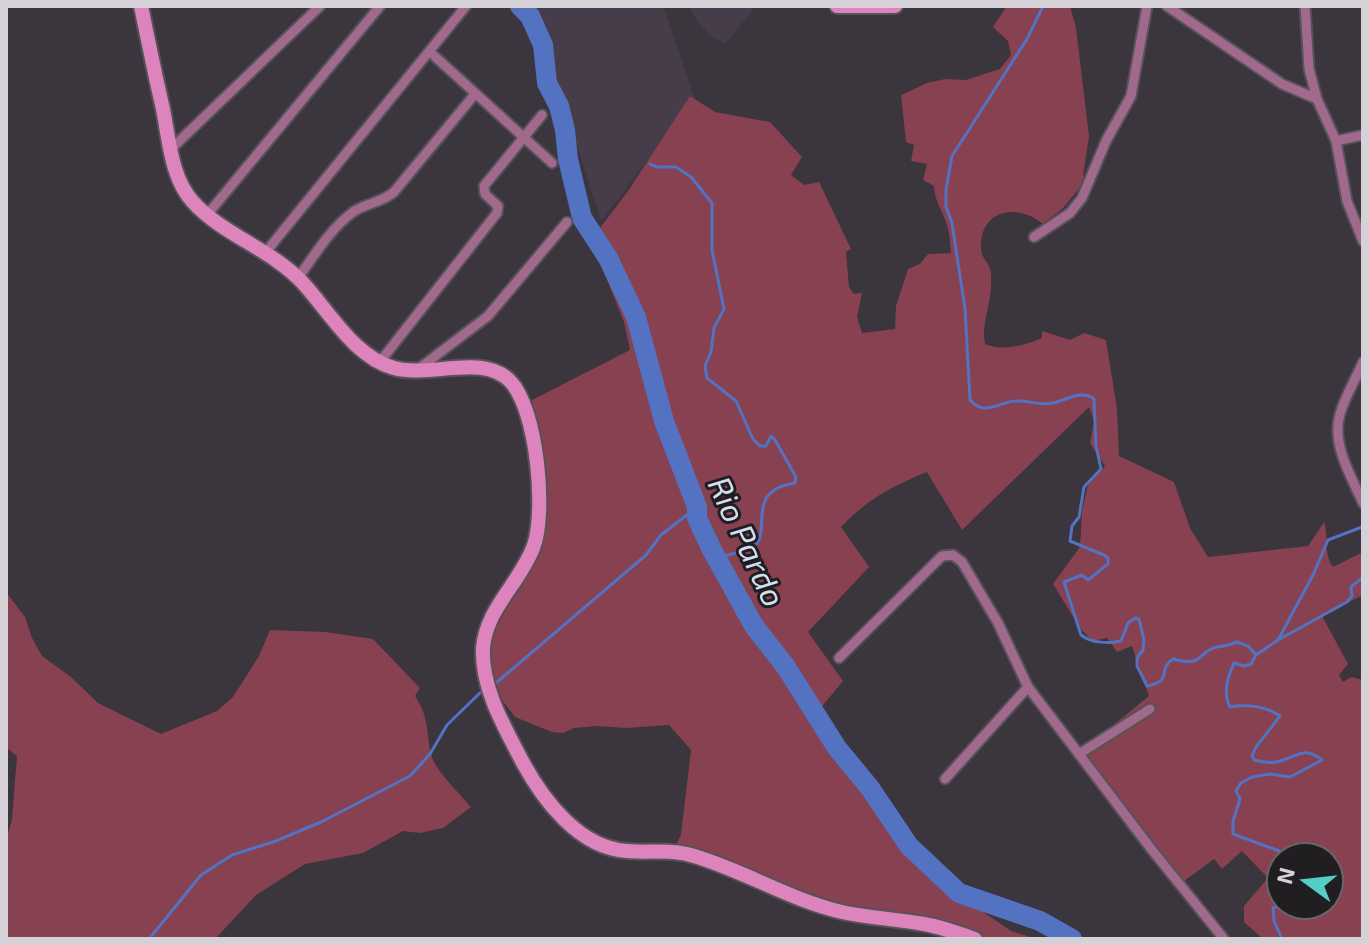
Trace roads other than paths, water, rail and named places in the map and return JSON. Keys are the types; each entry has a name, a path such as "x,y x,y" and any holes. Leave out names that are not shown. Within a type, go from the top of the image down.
{"street":[{"path":"141,6 171,149 183,188 192,201 207,215 298,278 353,341 379,363 414,372 488,368 511,382 521,396 527,410 539,502 538,535 524,566 489,622 483,654 496,705 525,766 545,798 586,837 610,849 690,854 795,898 842,912 929,924 975,939"},
{"path":"171,149 320,6"},
{"path":"207,215 380,6"},
{"path":"265,253 466,6"},
{"path":"837,6 895,6"},
{"path":"1034,237 1070,213 1082,198 1106,141 1131,96 1147,6"},
{"path":"1167,6 1282,84 1317,99"},
{"path":"1305,6 1309,69 1317,99 1336,141 1347,201 1363,241"},
{"path":"430,52 552,163"},
{"path":"298,278 328,237 351,213 385,200 394,192 475,94"},
{"path":"379,363 497,213 497,204 485,194 484,186 542,115"},
{"path":"1336,141 1363,135"},
{"path":"414,372 488,316 567,222"},
{"path":"1363,362 1340,414 1338,433 1342,454 1363,503"},
{"path":"839,658 942,556 947,554 959,559 998,623 1028,687 1224,939"},
{"path":"945,779 1028,687"},
{"path":"1079,754 1150,709"}],"waterway":[{"name":"Rio Pardo","path":"520,6 530,16 543,45 547,83 559,106 582,218 608,258 636,317 664,421 697,507 697,518 754,626 786,667 837,748 870,788 909,846 959,893 1040,921 1072,939"},
{"path":"1043,6 1027,39 952,156 946,207 952,223 965,309 970,400 986,408 1016,401 1048,404 1079,395 1094,399 1096,446 1101,469 1084,487 1079,517 1072,526 1070,541 1104,555 1108,558 1108,564 1088,580 1082,575 1064,582 1081,635 1100,642 1121,641 1128,623 1139,619 1144,640 1137,666 1147,686 1163,678 1168,663 1173,659 1196,660 1211,649 1237,642 1248,646 1256,655"},
{"path":"650,164 676,167 691,177 712,203 712,250 724,309 714,328 711,352 705,366 707,378 736,401 753,439 760,446 766,446 771,436 775,440 796,477 795,483 779,487 764,502 761,531 754,546 723,557 720,565"},
{"path":"496,683 646,555 661,535 697,507"},
{"path":"1278,640 1328,540 1362,527"},
{"path":"1265,846 1233,834 1233,821 1240,799 1236,791 1241,783 1252,777 1270,774 1290,777 1322,760 1311,753 1274,762 1254,760 1252,756 1256,747 1280,716 1256,707 1230,707 1227,685 1234,663 1251,664 1256,655 1278,640 1347,602 1352,596 1351,587 1363,577"},
{"path":"149,939 201,875 232,855 321,822 410,776 430,754 447,725 483,690"},
{"path":"1274,921 1282,939"}]}
